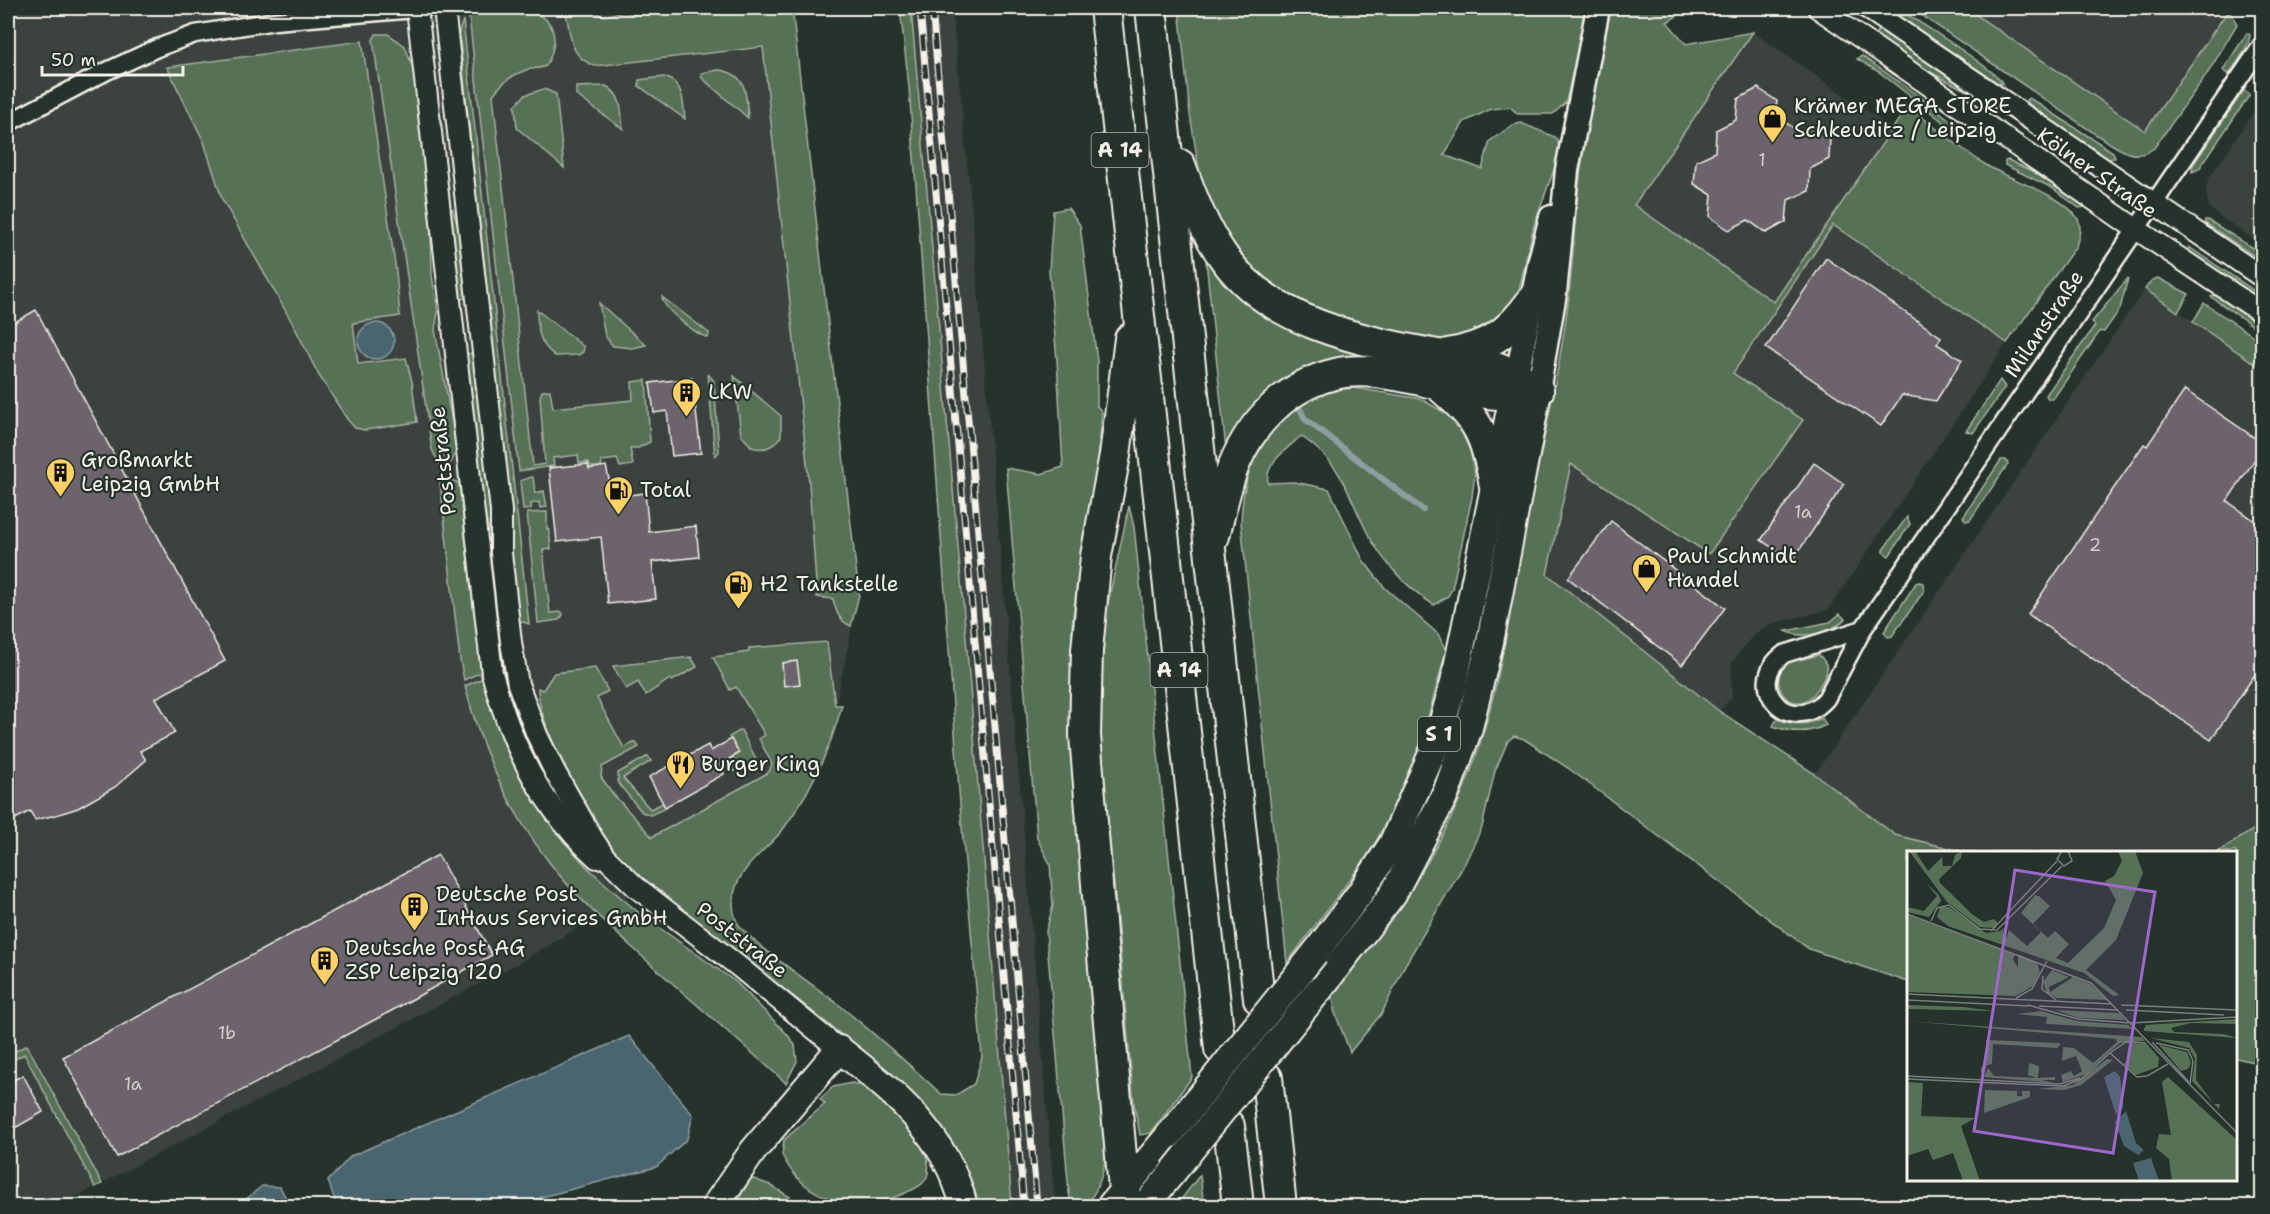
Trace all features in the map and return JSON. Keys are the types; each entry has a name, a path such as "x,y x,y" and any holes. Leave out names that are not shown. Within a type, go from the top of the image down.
{"highway":[{"name":"A 14","path":"1105,8 1220,1049"},
{"name":"A 14","path":"1150,8 1259,999"},
{"path":"1163,116 1192,200 1208,233 1226,261 1253,289 1279,308 1350,335 1399,348 1439,370 1474,420 1483,437 1490,458 1495,486"},
{"path":"1128,1202 1101,934 1086,735 1087,650 1096,556 1115,455 1136,292"},
{"path":"1439,370 1471,350 1489,342 1517,321 1531,302"},
{"path":"1210,550 1233,466 1249,434 1267,412 1290,393 1336,373 1393,374 1439,370 1504,369 1523,387"},
{"path":"1267,1078 1281,1206"},
{"path":"1228,1126 1238,1206"}],"main road":[{"name":"S 1","path":"1128,1202 1169,1135 1315,953 1360,893 1392,844 1436,745 1454,682 1495,486 1523,387 1554,293 1567,170 1598,8"},
{"name":"S 1","path":"1128,1202 1173,1172 1319,990 1393,894 1446,793 1469,728 1490,642 1523,387 1531,302 1556,201 1567,170"},
{"path":"715,1206 753,1151 839,1049 905,1104 926,1128 942,1150 955,1177 964,1206"}],"street":[{"name":"Poststraße","path":"420,8 492,673 515,742 549,804 582,845 601,861 615,868"},
{"path":"8,123 107,71 157,48 195,34 233,26 275,21 420,8"},
{"name":"Poststraße","path":"444,8 501,511 501,553 514,668 523,699 555,772 605,857 615,868 839,1049"},
{"name":"Kölner Straße","path":"1818,8 2136,229 2262,313"},
{"name":"Kölner Straße","path":"1867,8 2262,277"},
{"name":"Milanstraße","path":"1863,629 1784,654 1775,660 1767,679 1772,699 1779,707 1799,714 1809,712 1826,699 1863,629 2262,45"}],"shaded area":[{"path":"8,8 792,8 859,595 835,706 780,757 772,783 655,880 526,959 59,1206 8,1206"},
{"path":"900,8 952,8 970,192 1055,1206 1012,1206 1001,1068 960,804 909,87"},
{"path":"1966,8 2230,8 2145,131"},
{"path":"1753,32 1893,129 1774,302 1634,205"},
{"path":"2262,100 2262,245 2210,208 2206,188 2210,177"},
{"path":"1833,224 2007,343 1828,610 1774,623 1760,630 1748,641 1732,663 1732,697 1719,711 1547,574 1570,464 1709,554 1803,420 1733,373"},
{"path":"2145,289 2262,368 2262,824 2220,851 1961,851 1895,835 1815,774"}],"green space":[{"path":"497,8 498,14 527,11 537,14 550,25 554,40 546,66 516,74 493,95 533,466 545,464 540,397 542,391 550,390 553,408 633,400 632,382 646,380 650,442 638,448 630,448 633,465 620,467 617,459 602,461 601,467 590,467 589,462 579,463 578,455 553,458 554,466 519,471 469,16 481,10"},
{"path":"564,8 594,8 598,14 606,16 625,10 639,15 648,8 792,8 859,595 851,626 840,618 833,599 817,597 809,483 763,47 595,66 585,61 574,49"},
{"path":"900,8 911,8 966,638 1012,1206 978,1206 961,1157 942,1128 908,1089 786,990 669,901 616,853 594,825 562,764 545,720 538,688 543,690 554,673 595,668 608,691 597,698 624,748 635,742 639,747 602,767 601,777 613,794 652,837 769,772 772,764 759,739 765,735 736,687 730,690 713,657 749,652 749,648 827,642 835,705 842,705 837,722 819,770 803,800 775,839 742,874 733,900 736,920 752,938 838,1004 941,1094 956,1095 974,1084 982,1057 960,804 909,87"},
{"path":"1179,8 1587,8 1566,102 1553,114 1518,114 1510,107 1491,109 1464,122 1444,155 1482,169 1490,141 1513,125 1521,123 1555,137 1558,141 1556,164 1534,225 1518,294 1507,316 1490,331 1437,346 1305,308 1260,282 1220,234 1200,176 1190,114"},
{"path":"1610,8 1690,8 1667,22 1686,44 1753,32 1634,205 1774,302 1908,106 1976,158 1997,171 2061,202 2078,219 2080,229 2076,246 2007,343 1833,225 1733,373 1803,420 1709,554 1571,464 1547,574 1719,711 1815,774 1895,835 1961,851 1907,851 1907,982 1809,949 1568,768 1524,739 1514,736 1508,741 1495,771 1482,827 1464,865 1405,965 1382,1013 1350,1052 1331,997 1387,924 1421,873 1451,819 1474,761 1493,699 1564,333 1577,198 1593,95"},
{"path":"1887,8 1897,8 1937,33 1987,68 2003,84 1998,83"},
{"path":"1911,8 1966,8 2145,131 2227,12 2232,15 2237,24 2209,71 2154,148 2147,152 2132,154 2111,144"},
{"path":"463,20 529,624 516,620 512,611 507,481 459,32"},
{"path":"1879,30 1884,30 2102,179 1965,90 1911,62 1874,36"},
{"path":"2247,33 2250,35 2247,46 2228,75 2223,70"},
{"path":"376,34 388,34 405,46 415,74 431,234 432,276 438,312 435,330 457,449 448,466 441,467 432,450 373,40"},
{"path":"362,41 396,271 400,316 353,323 358,364 406,358 412,382 417,422 365,430 355,428 347,419 318,374 293,324 222,199 204,142 167,67"},
{"path":"1862,56 1959,127 1958,131 1879,72 1857,59"},
{"path":"718,70 735,75 744,86 748,118 702,78 701,73"},
{"path":"664,77 679,88 683,99 685,119 639,86 639,80"},
{"path":"606,86 616,94 618,99 623,129 576,95 576,87"},
{"path":"544,89 556,94 564,168 517,128 515,106 525,95"},
{"path":"2244,90 2249,96 2199,169 2192,172 2193,165"},
{"path":"2029,98 2113,152 2115,158 2108,159 2030,105 2026,100"},
{"path":"2008,160 2036,173 2082,202 2085,207 2079,208 2052,188 2005,165 2005,161"},
{"path":"1068,208 1080,225 1097,361 1097,406 1102,412 1098,463 1077,582 1072,626 1072,676 1107,1141 1102,1175 1086,1206 1072,1206 1069,1193 1046,931 1053,906 1050,864 1037,838 1006,468 1041,474 1063,467 1049,271 1053,211"},
{"path":"453,209 461,239 467,298 459,299 449,210"},
{"path":"2205,220 2262,254 2262,261 2205,223"},
{"path":"1204,242 1217,263 1409,360 1347,362 1227,459"},
{"path":"2189,247 2262,296 2262,301 2188,251"},
{"path":"2128,278 2120,309 2104,332 2100,331 2053,399 2048,399 2046,395 2095,326 2092,322"},
{"path":"2158,278 2189,294 2178,312 2145,289 2152,280"},
{"path":"2216,295 2262,326 2262,332 2211,297"},
{"path":"662,297 709,333 708,338 688,327 674,315"},
{"path":"599,303 646,345 632,348 613,346 605,336"},
{"path":"2204,303 2262,342 2262,368 2193,322"},
{"path":"537,310 584,347 583,352 578,355 555,356 545,347 540,336"},
{"path":"473,353 494,537 491,538 482,505 466,354"},
{"path":"708,374 714,381 719,452 715,456"},
{"path":"734,376 781,416 781,436 772,445 761,449 752,447 741,435"},
{"path":"2000,380 2005,387 1973,433 1966,431"},
{"path":"1355,388 1421,399 1449,415 1458,425 1470,450 1475,473 1452,589 1448,596 1434,605 1396,574 1381,555 1368,534 1342,480 1327,458 1316,447 1301,436 1278,457 1270,469 1268,483 1294,482 1329,489 1363,560 1385,588 1438,634 1446,651 1424,733 1402,793 1369,854 1287,963 1241,522 1244,496 1249,472 1258,449 1270,430 1285,413 1305,400 1328,391"},
{"path":"2001,460 2006,460 2008,464 1970,520 1966,521 1963,517"},
{"path":"533,477 535,493 544,491 547,507 540,508 539,502 531,504 531,509 523,510 520,481"},
{"path":"451,480 459,483 481,672 464,680 440,482"},
{"path":"1129,506 1134,527 1192,1077 1151,1133 1140,1135 1134,1104 1101,744 1100,686 1104,621"},
{"path":"547,512 547,529 551,549 543,550 550,613 562,612 563,615 559,620 538,623 527,513"},
{"path":"1907,517 1910,524 1889,556 1883,550"},
{"path":"1916,583 1923,583 1924,591 1892,636 1888,637 1884,632"},
{"path":"1840,614 1845,619 1817,634 1801,635 1786,631 1830,622"},
{"path":"1819,655 1826,664 1827,670 1812,696 1805,701 1798,702 1785,696 1780,690 1779,682 1785,663"},
{"path":"691,657 697,667 672,681 670,679 646,695 638,682 626,689 613,666"},
{"path":"511,677 561,797 557,799 521,734 503,679"},
{"path":"483,678 505,747 522,781 562,839 586,866 643,916 736,982 787,1034 795,1045 797,1061 786,1083 608,925 571,889 549,862 521,822 509,800 479,733 465,686"},
{"path":"1822,718 1826,725 1806,731 1793,731 1773,726 1777,719 1800,724"},
{"path":"741,730 756,760 732,772 726,761 739,754 729,737"},
{"path":"648,756 651,761 623,778 650,809 663,803 666,808 650,815 642,812 618,783 618,773"},
{"path":"2262,824 2262,1064 2237,1058 2237,851 2220,851"},
{"path":"27,1045 102,1184 95,1187 24,1054 8,1063 8,1055"},
{"path":"852,1083 873,1092 892,1108 922,1146 928,1169 925,1181 919,1186 887,1199 870,1203 852,1203 819,1194 804,1184 792,1171 782,1155 784,1140 825,1104 820,1099 833,1087"},
{"path":"1200,1175 1204,1206 1176,1206"},
{"path":"751,1178 770,1185 805,1206 735,1206"}],"water":[{"path":"376,323 389,328 394,341 389,354 376,359 363,354 358,341 363,328"},
{"path":"629,1036 693,1115 687,1139 656,1167 516,1206 337,1206 328,1181 351,1156"},
{"path":"262,1186 280,1187 290,1206 238,1206"}],"building":[{"path":"1758,88 1777,101 1775,116 1800,132 1814,126 1830,138 1829,159 1810,169 1809,191 1788,200 1786,222 1766,233 1748,220 1729,230 1710,217 1712,195 1694,184 1696,161 1715,152 1716,130 1736,120 1738,99"},
{"path":"1826,258 1941,337 1937,344 1962,360 1936,401 1902,395 1881,426 1766,348"},
{"name":"Großmarkt Leipzig GmbH","path":"36,310 225,661 156,698 175,733 140,751 146,760 115,787 78,808 35,820 30,811 8,823 8,326"},
{"path":"692,378 701,453 672,456 667,411 654,413 650,383"},
{"path":"2185,390 2262,443 2262,449 2227,501 2262,526 2262,664 2211,740 2028,614 2144,444 2147,446"},
{"path":"1814,463 1844,484 1792,561 1761,540"},
{"path":"588,464 589,469 606,466 613,497 645,493 649,532 696,526 699,557 652,562 656,599 608,604 601,537 557,542 549,468"},
{"name":"Paul Schmidt Handel","path":"1611,521 1725,608 1682,665 1568,578"},
{"path":"797,661 800,684 784,686 782,663"},
{"name":"Burger King","path":"731,739 739,753 721,764 724,774 665,807 649,777 708,745 711,751"},
{"path":"438,855 492,955 117,1157 63,1057"},
{"path":"23,1075 43,1112 8,1132 8,1083"}],"waterway":[{"path":"1300,409 1305,419 1423,510"}],"railway":[{"path":"920,8 1024,1206"},
{"path":"932,8 1037,1206"}],"place":[{"name":"Krämer MEGA STORE Schkeuditz / Leipzig","path":"1773,144"},
{"name":"LKW","path":"687,418"},
{"name":"Großmarkt Leipzig GmbH","path":"60,498"},
{"name":"Total","path":"619,516"},
{"name":"Paul Schmidt Handel","path":"1646,594"},
{"name":"H2 Tankstelle","path":"739,610"},
{"name":"Burger King","path":"680,790"},
{"name":"Deutsche Post InHaus Services GmbH","path":"415,932"},
{"name":"Deutsche Post AG ZSP Leipzig 120","path":"324,986"}]}
